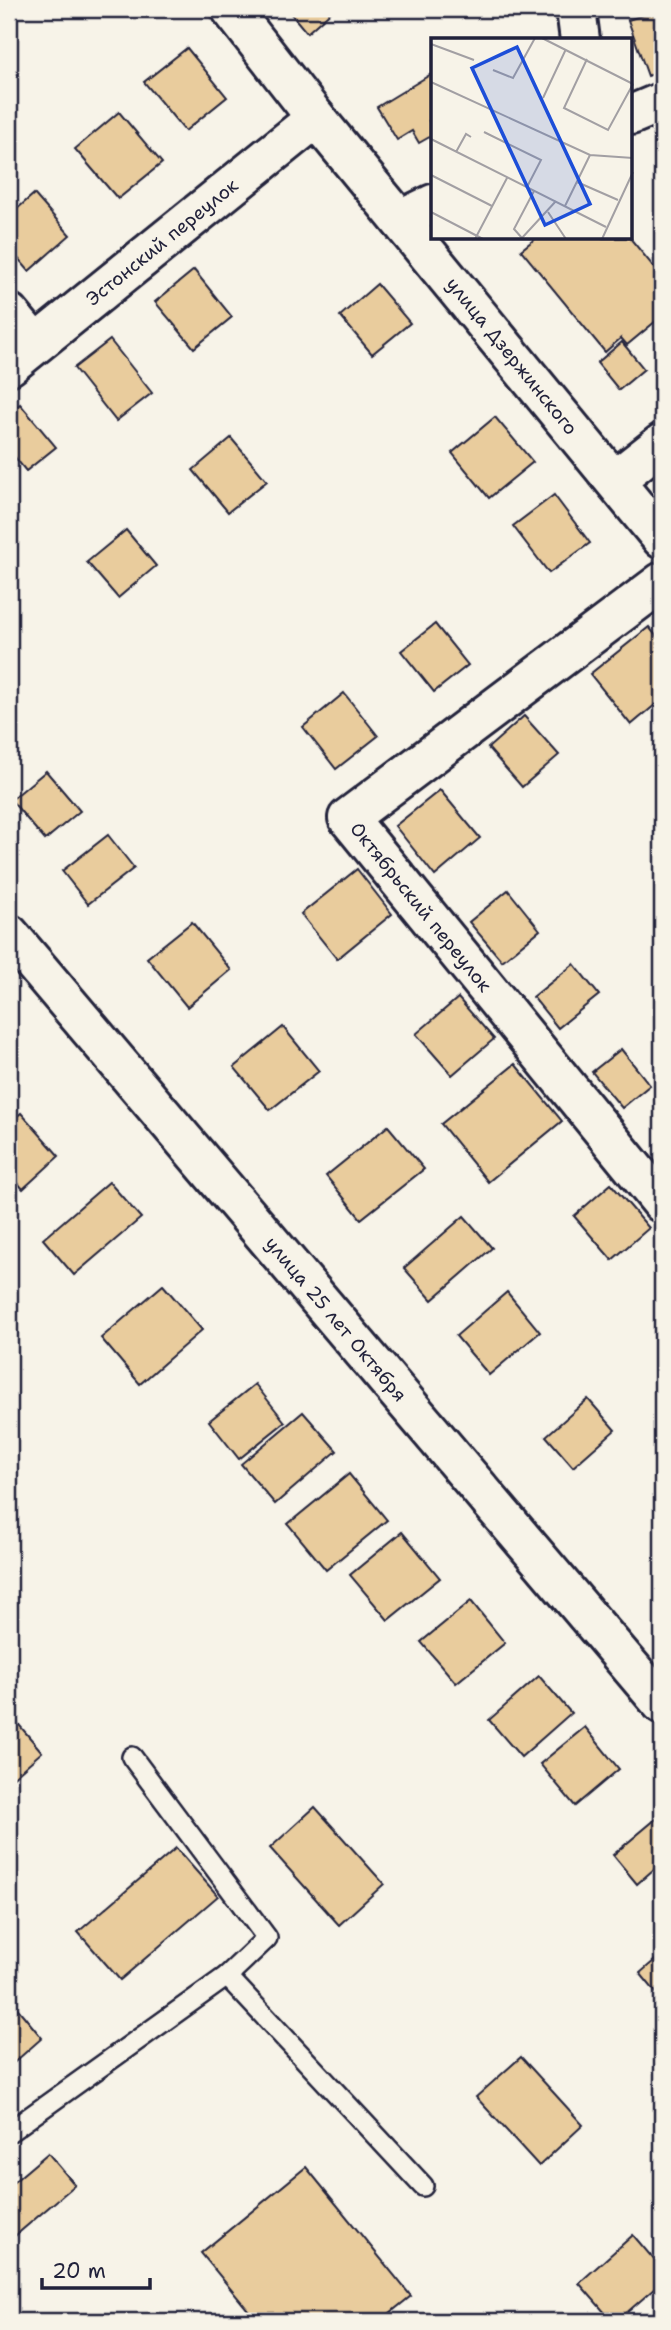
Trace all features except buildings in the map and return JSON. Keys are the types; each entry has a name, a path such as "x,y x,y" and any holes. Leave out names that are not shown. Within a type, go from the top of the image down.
{"street":[{"name":"улица Дзержинского","path":"231,9 316,118 417,212 431,231"},
{"path":"576,9 580,38"},
{"path":"632,115 662,102"},
{"name":"Эстонский переулок","path":"22,355 316,118"},
{"name":"улица Дзержинского","path":"438,240 615,480 662,539"},
{"path":"9,313 22,355"},
{"path":"615,480 662,443"},
{"name":"Октябрьский переулок","path":"662,582 348,818 662,1203"},
{"name":"улица 25 лет Октября","path":"9,933 662,1704"}],"lane":[{"path":"9,2132 227,1976 267,1938 132,1757"},
{"path":"227,1976 423,2186"}]}
